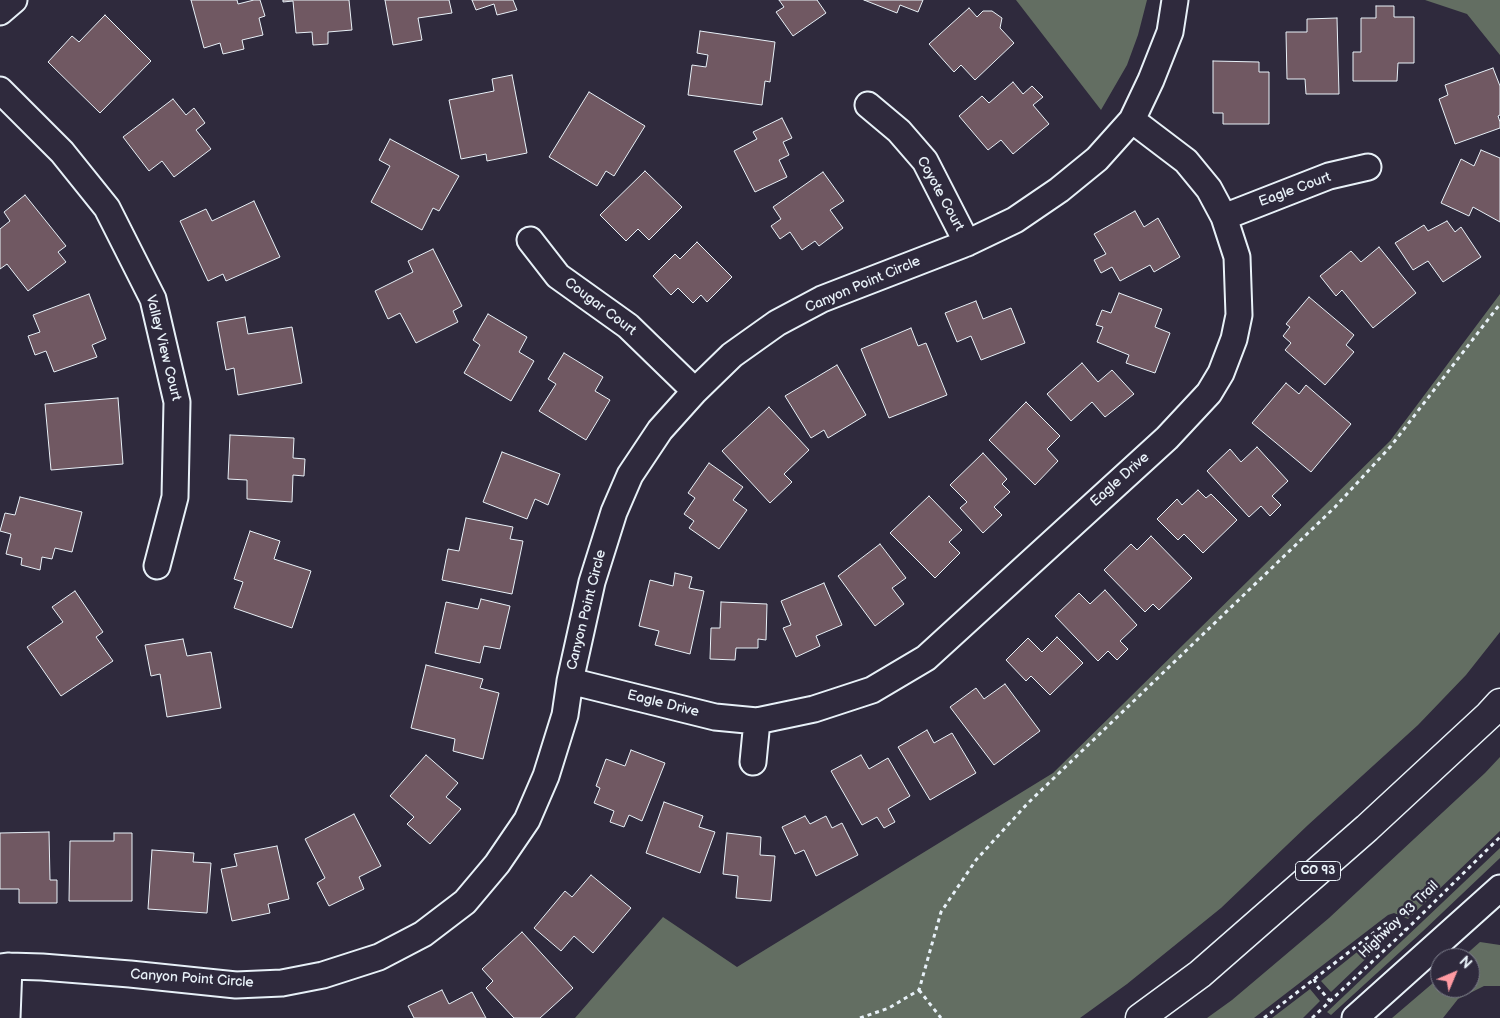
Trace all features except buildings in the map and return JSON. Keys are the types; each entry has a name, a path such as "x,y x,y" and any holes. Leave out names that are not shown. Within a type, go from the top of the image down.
{"highway":[{"name":"CO 93","path":"1140,1018 1200,974 1352,841 1500,703"}],"street":[{"path":"0,12 14,0"},
{"name":"Canyon Point Circle","path":"5,966 130,974 236,985 282,983 323,975 386,954 423,934 464,902 497,864 527,820 546,776 565,716 570,681 592,582 614,512 630,476 660,430 732,355 777,323 822,299 967,243 1015,220 1059,190 1097,159 1132,120 1151,80 1170,32 1175,0"},
{"name":"Valley View Court","path":"0,90 62,152 107,208 154,299 177,402 175,497 157,566"},
{"name":"Coyote Court","path":"868,105 899,131 925,160 967,243"},
{"name":"Eagle Drive","path":"570,681 715,717 757,721 814,709 872,690 926,658 1167,438 1209,392 1221,373 1234,339 1239,315 1237,257 1224,217 1209,189 1186,161 1132,120"},
{"name":"Eagle Court","path":"1224,217 1329,176 1368,167"},
{"name":"Cougar Court","path":"530,240 558,276 628,326 696,391"},
{"path":"753,762 757,721"},
{"path":"1355,1018 1500,888"},
{"path":"5,966 7,1018"}],"path":[{"path":"860,1018 889,1008 919,990 941,912 976,860 1028,803 1335,507 1391,446 1500,304"},
{"name":"Highway 93 Trail","path":"1312,1018 1406,930 1500,837"},
{"path":"1264,1018 1385,924 1396,921 1406,930"},
{"path":"1314,979 1317,986 1330,1001"},
{"path":"919,990 941,1018"}],"green space":[{"path":"1016,0 1147,0 1138,35 1127,65 1101,110"},
{"path":"1425,0 1500,0 1500,55 1467,14"},
{"path":"1500,294 1500,632 1466,675 1418,725 1308,825 1221,908 1127,984 1080,1018 575,1018 663,917 737,967 1053,773 1390,441"},
{"path":"1500,757 1500,831 1408,919 1394,913 1388,915 1254,1018 1207,1018 1232,1000 1329,918"},
{"path":"1500,848 1500,858 1423,931 1331,1015 1327,1012"},
{"path":"1392,924 1399,927 1331,992 1321,981"},
{"path":"1480,942 1500,945 1500,986 1484,986 1480,988 1480,948 1473,948"},
{"path":"1430,986 1430,998 1460,998 1443,1018 1392,1018"},
{"path":"1310,989 1320,1001 1303,1018 1272,1018"}]}
